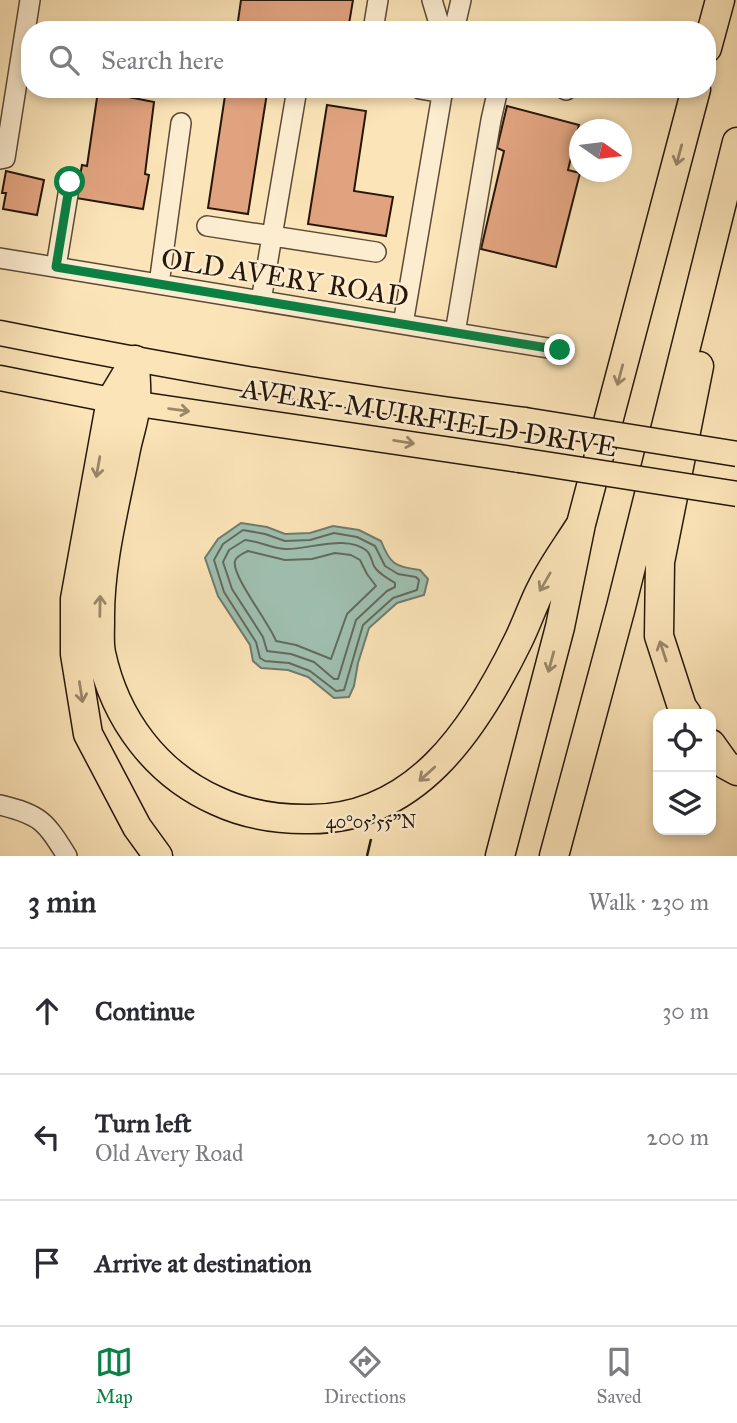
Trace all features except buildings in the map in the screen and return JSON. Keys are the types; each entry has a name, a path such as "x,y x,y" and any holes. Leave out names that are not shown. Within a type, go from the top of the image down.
{"highway":[{"path":"714,21 720,0"},
{"path":"500,856 560,627 581,524 694,98"},
{"path":"554,856 621,607 737,142"},
{"path":"683,709 659,636 660,562 737,166"},
{"path":"135,360 75,599 75,654 88,734 138,827 159,856"},
{"path":"124,402 100,599 100,650 110,686 125,719 143,746 166,770 192,790 259,816 322,820 346,816 400,795 424,778 445,757 489,696 519,640 542,587 581,524"},
{"path":"716,751 726,765 737,771"}],"main road":[{"name":"AVERY-MUIRFIELD DRIVE","path":"0,333 135,360 396,404 525,420 737,454"},
{"name":"AVERY-MUIRFIELD DRIVE","path":"0,378 124,402 737,495"}],"street":[{"path":"27,21 30,0"},
{"path":"374,21 378,0"},
{"path":"432,0 438,21"},
{"path":"456,21 461,0"},
{"path":"0,159 5,158 21,57"},
{"path":"261,301 295,98"},
{"path":"404,324 442,98"},
{"path":"455,333 496,98"},
{"path":"159,284 180,122"},
{"path":"56,267 70,182"},
{"path":"207,226 376,252"},
{"name":"OLD AVERY ROAD","path":"0,258 560,350"},
{"path":"0,805 28,812 49,827 67,856"}],"water":[{"path":"241,523 267,527 285,534 310,533 333,526 359,530 381,541 394,563 420,570 428,579 424,595 397,603 369,628 349,697 334,698 308,677 288,670 261,668 253,661 250,645 218,596 205,558 218,539"}],"route":[{"path":"70,182 56,267 560,350"}]}
